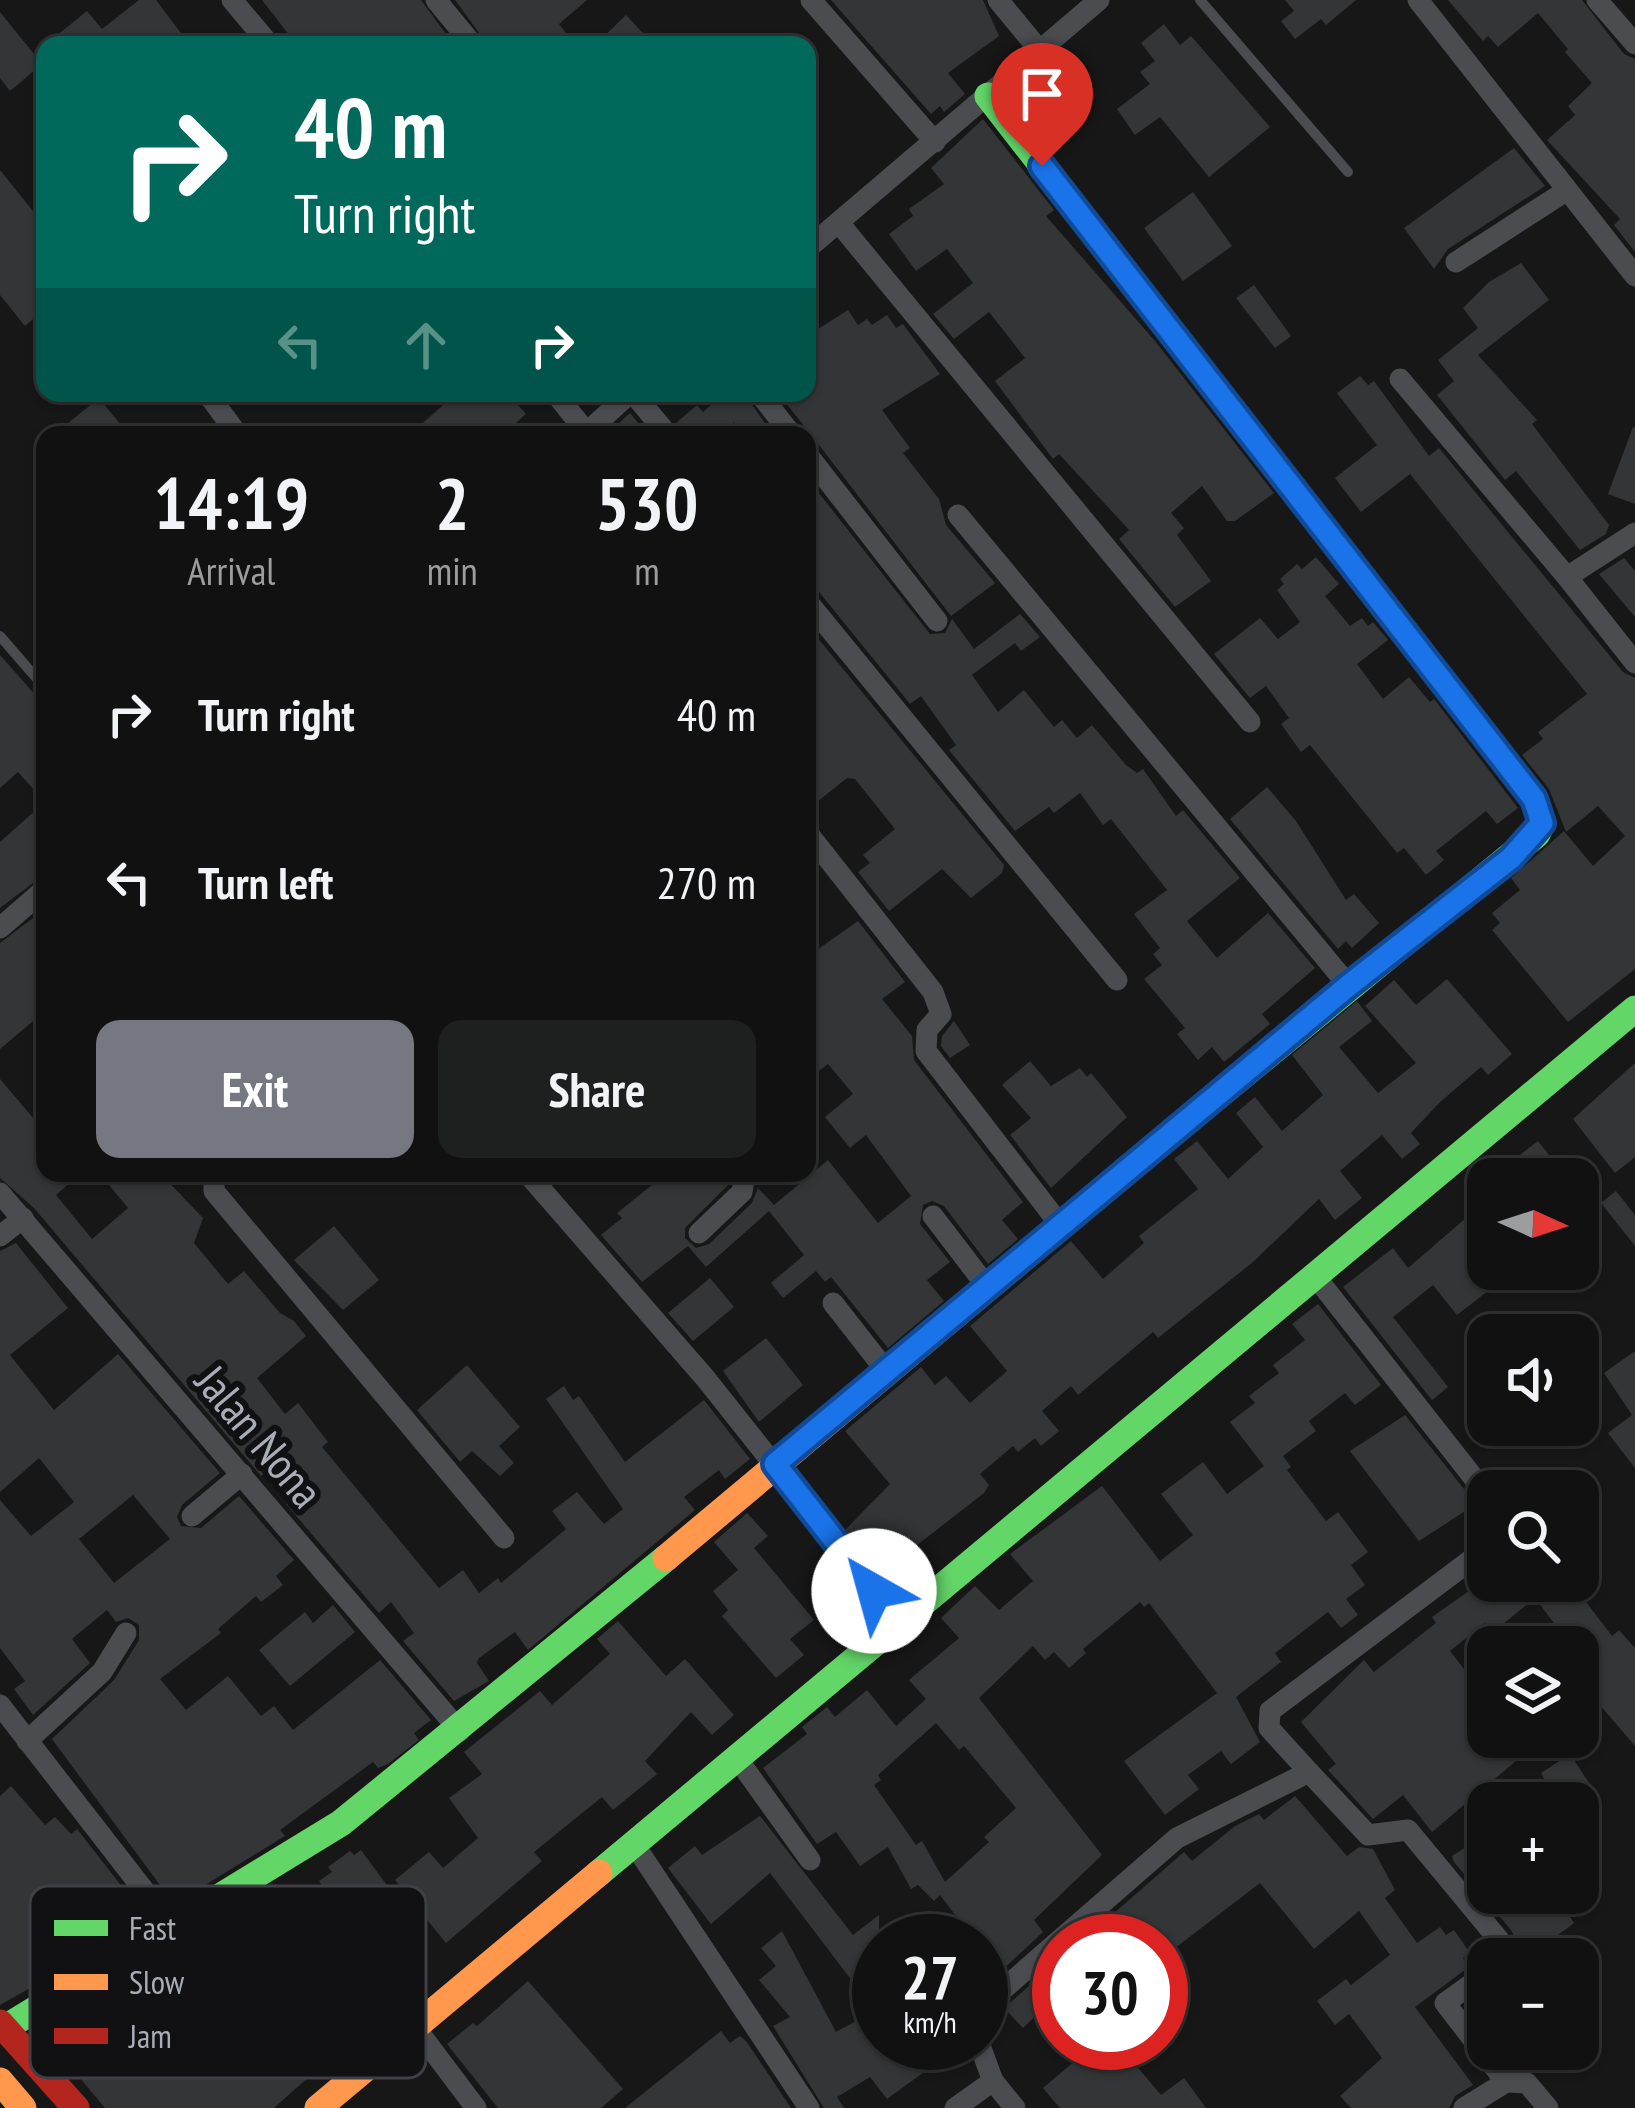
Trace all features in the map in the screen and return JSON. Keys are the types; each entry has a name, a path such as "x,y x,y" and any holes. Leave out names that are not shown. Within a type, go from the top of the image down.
{"street":[{"path":"232,0 262,36"},
{"path":"436,0 466,36"},
{"path":"811,0 935,142"},
{"path":"998,0 1040,51"},
{"path":"816,242 1099,0"},
{"path":"1418,0 1635,276"},
{"path":"1597,0 1635,44"},
{"path":"235,1886 341,1822 460,1731 1348,986 1537,834 1541,811 988,96"},
{"path":"1456,262 1566,190"},
{"path":"839,223 1250,722"},
{"path":"1400,380 1635,663"},
{"path":"594,426 621,402"},
{"path":"639,402 660,426"},
{"path":"766,402 785,426"},
{"path":"816,465 938,621"},
{"path":"958,515 1348,986"},
{"path":"1567,577 1635,533"},
{"path":"816,612 1117,980"},
{"path":"816,843 933,992 940,1014 927,1030 926,1051 1060,1226"},
{"path":"0,928 36,897"},
{"path":"426,2017 1635,1010"},
{"path":"214,1182 214,1191 504,1538"},
{"path":"535,1182 775,1464 899,1622"},
{"path":"699,1233 742,1192 744,1182"},
{"name":"Jalan Nona","path":"0,1192 460,1731"},
{"path":"933,1216 988,1288"},
{"path":"0,1236 23,1218"},
{"path":"1315,1276 1468,1470"},
{"path":"833,1303 887,1372"},
{"path":"192,1516 242,1474"},
{"path":"1467,1562 1270,1711 1269,1728 1368,1835 1408,1831 1497,1938"},
{"path":"27,1741 102,1672 127,1633"},
{"path":"0,1705 140,1886"},
{"path":"737,1758 810,1860"},
{"path":"1008,1985 1178,1838 1309,1772"},
{"path":"634,1844 808,2108"},
{"path":"1467,1987 1445,2003 1467,2032"},
{"path":"30,2008 2,2025 30,2056"},
{"path":"426,2041 476,2108"},
{"path":"988,2070 1015,2108"},
{"path":"1496,2070 1505,2082"},
{"path":"49,2078 76,2108"},
{"path":"318,2108 353,2078"},
{"path":"955,2108 992,2080"},
{"path":"0,2081 22,2108"},
{"path":"1464,2108 1505,2082 1527,2083 1548,2108"}],"lane":[{"path":"1200,0 1348,172"},
{"path":"0,636 36,678"}],"building":[{"path":"139,0 156,0 183,36 56,36 87,11 102,29"},
{"path":"262,0 421,0 447,36 290,36"},
{"path":"455,0 587,0 559,24 568,36 481,36"},
{"path":"831,0 983,0 999,36 948,73 965,94 944,112 940,106 931,114"},
{"path":"1285,0 1356,0 1326,25 1321,19 1295,39 1281,21 1294,11"},
{"path":"1448,0 1582,0 1624,54 1635,59 1635,252 1614,225 1620,219 1547,140 1575,115 1568,106 1592,83 1565,52 1568,49 1538,13 1498,47 1488,36 1483,41"},
{"path":"0,12 36,57 36,69 10,91 0,78"},
{"path":"626,15 646,36 604,36"},
{"path":"1164,24 1180,45 1191,36 1270,127 1209,177 1160,117 1135,135 1117,109 1150,84 1140,72 1155,61 1141,43"},
{"path":"983,119 1054,210 1046,216 1155,341 1274,493 1235,521 1227,521 1202,486 1171,513 1184,528 1177,535 1211,581 1175,607 1119,539 1129,530 1059,454 1053,459 995,381 1025,358 989,312 954,339 933,314 973,283 947,249 916,271 889,234 913,216 909,209 944,184 931,168"},
{"path":"1514,148 1545,186 1448,249 1434,269 1404,228"},
{"path":"0,170 36,215 36,317 25,326 0,295"},
{"path":"1193,192 1232,246 1183,281 1144,228"},
{"path":"1521,263 1549,300 1478,355 1537,420 1532,424 1609,525 1606,534 1580,550 1516,471 1505,480 1437,395 1454,381 1438,360 1478,328 1463,308 1489,282"},
{"path":"1254,285 1291,336 1275,348 1236,298"},
{"path":"848,310 858,325 867,319 872,325 887,315 896,328 903,324 940,374 882,410 910,448 903,453 939,499 946,525 995,583 951,616 816,444 816,426 804,426 785,402 816,402 816,330"},
{"path":"1360,376 1368,385 1374,381 1429,456 1439,448 1623,672 1635,678 1635,969 1568,1022 1492,930 1500,923 1492,913 1520,890 1511,878 1564,831 1593,866 1625,836 1598,806 1566,832 1549,789 1522,755 1543,739 1538,732 1587,694 1410,474 1361,512 1335,478 1377,445 1337,393"},
{"path":"94,402 102,402 122,426 69,426"},
{"path":"447,402 515,402 526,414 512,426 419,426"},
{"path":"715,402 750,402 767,426 734,422 729,426 679,426 677,422 697,405 703,412"},
{"path":"630,413 641,426 616,426"},
{"path":"1635,427 1635,504 1608,494"},
{"path":"816,489 930,634 945,633 952,619 974,649 1020,614 1040,637 1021,651 1015,643 972,675 998,712 1024,690 1054,727 1062,720 1077,738 1092,725 1126,765 1137,773 1143,769 1176,816 1183,810 1240,878 1187,921 1217,958 1268,913 1315,968 1262,1014 1270,1024 1224,1062 1212,1047 1198,1060 1177,1034 1185,1028 1144,979 1162,965 1153,954 1160,948 1134,914 1167,890 1111,819 1103,825 1080,793 1054,813 1049,807 1015,831 949,750 956,745 921,696 910,704 819,592"},
{"path":"1316,557 1339,584 1325,596 1350,626 1362,618 1368,626 1373,622 1388,640 1357,664 1383,699 1409,677 1430,702 1434,699 1518,808 1497,824 1486,811 1436,851 1444,860 1426,875 1404,848 1397,853 1310,745 1301,752 1281,724 1289,718 1266,686 1250,698 1214,654 1260,618 1278,639 1300,622 1277,590 1284,584 1280,579 1297,564 1302,569"},
{"path":"1624,558 1635,571 1635,617 1599,574"},
{"path":"816,636 1004,865 1002,873 971,898 942,869 889,911 858,872 870,863 863,855 895,829 855,779 847,778 816,803"},
{"path":"0,655 36,696 36,792 18,772 0,788"},
{"path":"1267,787 1296,821 1346,900 1354,894 1379,923 1352,948 1346,941 1338,949 1230,819"},
{"path":"36,810 36,881 0,908 0,842"},
{"path":"36,916 36,1019 0,1049 0,943"},
{"path":"858,921 905,982 882,999 912,1036 914,1060 1023,1202 1002,1220 1018,1239 988,1264 944,1206 932,1201 923,1205 920,1224 950,1262 927,1280 944,1301 888,1348 831,1277 825,1282 816,1271 783,1298 771,1283 804,1255 769,1211 706,1267 688,1246 642,1282 601,1235 622,1218 617,1213 656,1182 728,1182 685,1228 685,1238 696,1248 709,1244 752,1203 758,1188 774,1205 802,1182 816,1182 816,1170 828,1160 878,1223 911,1196 866,1135 850,1148 825,1117 853,1094 828,1064 816,1073 816,951"},
{"path":"1447,979 1512,1054 1488,1075 1481,1067 1440,1102 1411,1133 1420,1144 1402,1159 1382,1135 1340,1171 1362,1198 1335,1220 1319,1199 1253,1262 1158,1338 1153,1332 1078,1395 1071,1386 1042,1411 1059,1431 1041,1446 1035,1438 1018,1452 1013,1446 980,1474 989,1485 984,1493 880,1574 845,1530 890,1484 845,1431 921,1367 935,1385 946,1376 970,1403 1007,1371 970,1326 1071,1241 1103,1279 1144,1243 1139,1236 1198,1189 1174,1159 1197,1141 1228,1179 1263,1147 1236,1113 1255,1097 1282,1131 1323,1095 1292,1055 1357,1001 1372,1021 1339,1047 1378,1093 1416,1063 1365,1006 1394,980 1416,1005"},
{"path":"954,1021 970,1045 950,1058 941,1046 942,1036"},
{"path":"1030,1061 1051,1086 1080,1068 1087,1077 1091,1073 1127,1117 1051,1188 1010,1135 1031,1118 1002,1085"},
{"path":"1635,1063 1635,1157 1615,1173 1573,1119"},
{"path":"0,1079 36,1121 36,1182 71,1182 56,1195 92,1239 128,1208 109,1185 113,1182 169,1182 203,1218 194,1243 228,1284 244,1271 306,1336 257,1378 285,1414 298,1403 328,1442 322,1447 439,1588 463,1570 479,1593 498,1578 501,1583 566,1529 552,1511 577,1492 604,1524 623,1509 546,1399 564,1386 573,1400 579,1396 625,1462 704,1400 750,1459 725,1479 719,1470 684,1497 695,1510 528,1650 515,1632 479,1658 477,1663 489,1681 454,1701 403,1641 414,1633 391,1602 379,1613 286,1504 302,1492 279,1462 261,1476 34,1208 0,1178"},
{"path":"1538,1141 1551,1158 1516,1158"},
{"path":"1616,1191 1635,1215 1635,1246 1601,1203"},
{"path":"1467,1217 1467,1290 1489,1290 1457,1315 1433,1285 1393,1317 1448,1387 1432,1400 1343,1287 1393,1248 1408,1268"},
{"path":"334,1226 379,1280 343,1310 294,1260"},
{"path":"16,1243 68,1308 10,1355 54,1410 118,1354 220,1473 182,1505 177,1517 181,1526 201,1528 239,1496 294,1560 276,1576 283,1585 261,1602 256,1596 218,1629 221,1633 160,1679 186,1710 228,1676 261,1716 274,1706 293,1730 380,1660 431,1720 414,1733 419,1740 388,1764 378,1768 373,1762 280,1830 285,1836 203,1886 161,1886 52,1739 114,1680 139,1640 139,1625 128,1618 116,1622 107,1610 72,1639 90,1663 33,1715 14,1689 25,1681 0,1648 0,1500 31,1536 74,1502 39,1458 0,1492 0,1251","holes":["133,1495 170,1539 114,1583 79,1539"]},
{"path":"710,1278 734,1307 693,1341 668,1313"},
{"path":"1318,1304 1381,1385 1355,1405 1345,1393 1309,1421 1316,1431 1283,1456 1291,1467 1287,1470 1326,1521 1338,1512 1368,1552 1351,1565 1365,1585 1346,1599 1358,1615 1341,1628 1328,1612 1275,1653 1281,1662 1236,1697 1260,1742 1231,1764 1221,1751 1188,1775 1199,1789 1165,1815 1124,1761 1217,1693 1149,1603 1144,1607 1140,1602 1083,1649 1086,1653 1069,1668 1054,1652 1045,1660 1033,1646 979,1698 1102,1855 1040,1914 1032,1914 1032,1942 1008,1965 1008,1914 954,1914 940,1895 934,1901 918,1885 911,1889 888,1847 860,1866 836,1832 817,1844 763,1768 807,1734 802,1727 827,1707 835,1717 867,1690 896,1726 926,1699 909,1680 959,1638 941,1618 975,1586 999,1610 1033,1581 1010,1554 1102,1486 1160,1561 1193,1535 1161,1494 1203,1462 1227,1494 1264,1466 1230,1422 1255,1403 1249,1396 1279,1373 1273,1365 1305,1340 1292,1324","holes":["936,1723 959,1750 964,1746 1016,1808 984,1837 989,1842 945,1882 922,1841 916,1845 874,1785 881,1780 878,1775"]},
{"path":"766,1338 803,1385 759,1422 723,1371"},
{"path":"1635,1351 1635,1468 1608,1433 1632,1415 1604,1373"},
{"path":"467,1365 520,1427 499,1446 514,1463 500,1476 472,1451 460,1462 417,1410"},
{"path":"1405,1415 1467,1493 1467,1510 1419,1541 1350,1451"},
{"path":"747,1513 768,1536 754,1548 814,1620 790,1639 804,1655 776,1678 722,1616 728,1610 713,1591 738,1570 714,1542"},
{"path":"1467,1592 1467,1602 1530,1602 1501,1626 1467,1626 1467,1637 1450,1651 1467,1673 1467,1758 1520,1758 1491,1782 1467,1782 1467,1802 1432,1832 1403,1795 1373,1819 1328,1770 1336,1764 1301,1722 1364,1660 1374,1672 1436,1623 1432,1617"},
{"path":"1538,1602 1586,1602 1612,1636 1619,1630 1635,1648 1635,1746 1599,1704 1599,1626 1556,1626"},
{"path":"333,1605 355,1632 290,1686 259,1650 305,1612 313,1623"},
{"path":"618,1621 666,1676 685,1659 734,1715 712,1735 691,1712 645,1761 657,1774 613,1810 602,1797 534,1852 542,1861 446,1943 426,1918 426,1886 400,1886 395,1880 429,1852 443,1868 478,1838 449,1798 482,1774 464,1752 540,1691 552,1705 610,1654 597,1639"},
{"path":"1564,1758 1573,1758 1588,1782 1546,1782 1541,1773"},
{"path":"11,1786 45,1825 55,1817 71,1834 77,1829 122,1886 30,1886 30,1988 0,2005 0,1796"},
{"path":"1295,1796 1347,1856 1359,1847 1373,1849 1395,1890 1385,1898 1417,1943 1440,1927 1446,1935 1454,1930 1467,1949 1463,1958 1467,1968 1415,2007 1473,2085 1455,2096 1449,2108 1351,2108 1340,2096 1382,2058 1349,2014 1335,2025 1317,2001 1346,1979 1351,1985 1390,1955 1359,1911 1314,1949 1260,1883 1188,1938 1188,1914 1113,1914 1184,1852 1192,1861 1235,1826 1259,1814 1264,1820"},
{"path":"760,1816 852,1934 852,1981 770,1873 711,1924 668,1868 695,1846 702,1855"},
{"path":"1467,1846 1467,1878 1454,1862 1452,1856"},
{"path":"361,1850 387,1886 323,1886 319,1881 332,1872 328,1867 350,1851 354,1855"},
{"path":"1498,1914 1568,1914 1574,1923 1560,1938 1515,1938"},
{"path":"782,1931 836,2032 852,2023 852,2070 927,2070 887,2099 870,2077 837,2097 844,2108 824,2108 773,2026 790,2017 759,1980 776,1966 761,1948"},
{"path":"528,1981 623,2089 601,2108 498,2108 447,2044 473,2023 477,2026"},
{"path":"1032,1984 1032,2019 1023,2028 1008,2012 1008,2005"},
{"path":"721,2031 730,2043 740,2036 746,2041 791,2108 625,2108"},
{"path":"1064,2070 1140,2070 1161,2095 1184,2078 1206,2108 1060,2108 1043,2088"},
{"path":"80,2078 308,2078 274,2108 105,2108"}],"traffic: fast":[{"path":"988,96 1534,799 1542,823 1537,834 1151,1151"},
{"path":"599,1873 1635,1009"},
{"path":"238,1886 341,1823 666,1558"},
{"path":"5,2028 30,2013"}],"traffic: slow":[{"path":"666,1558 1151,1151"},
{"path":"426,2018 599,1873"},
{"path":"318,2108 354,2078"},
{"path":"0,2081 23,2108"}],"traffic: jam":[{"path":"0,2023 30,2057"},
{"path":"49,2078 76,2108"}],"route":[{"path":"874,1591 775,1464 1348,986 1511,858 1542,823 1534,799 1042,166"}]}
